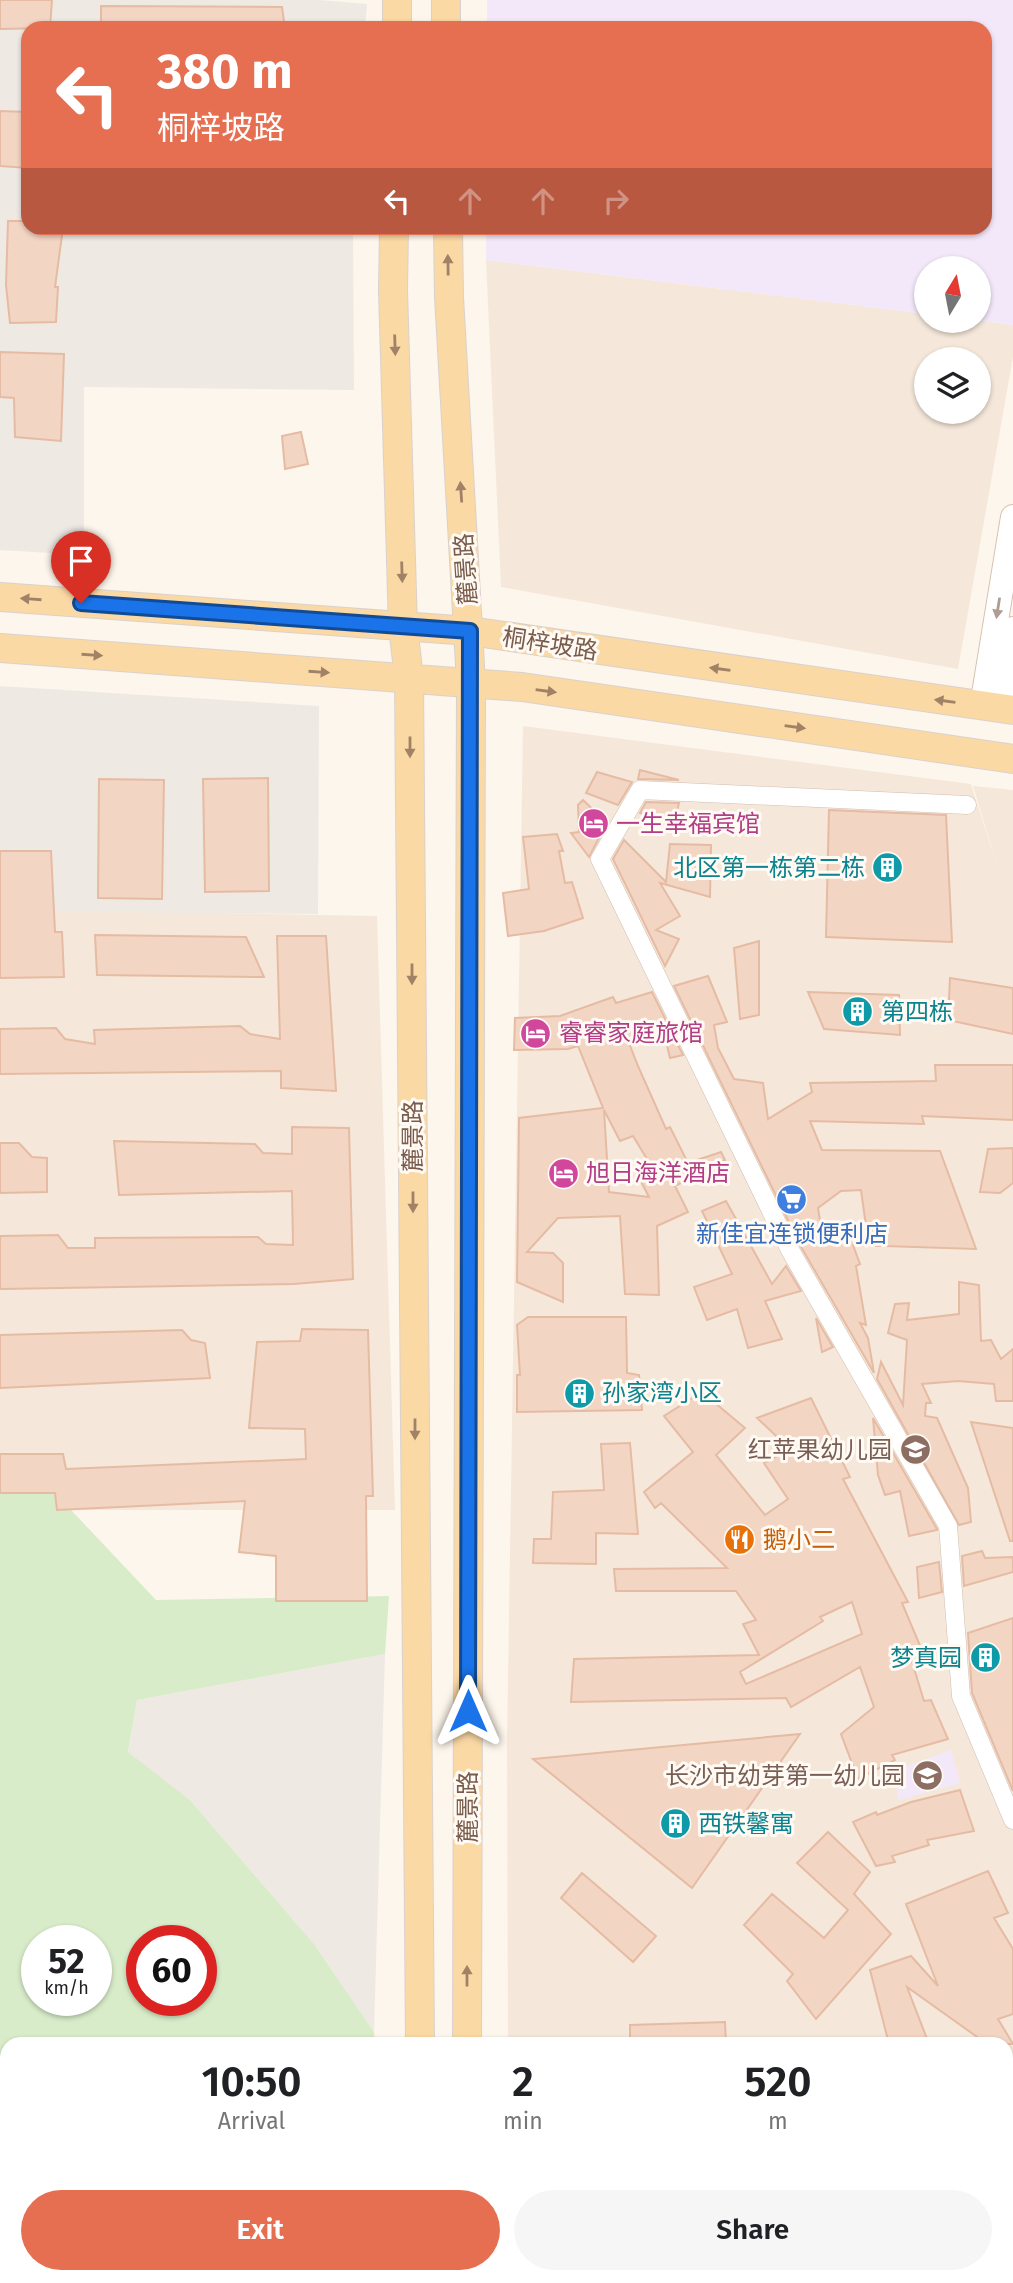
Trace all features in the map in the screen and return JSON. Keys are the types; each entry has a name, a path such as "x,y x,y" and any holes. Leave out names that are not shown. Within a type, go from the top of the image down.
{"main road":[{"path":"397,0 397,21"},
{"path":"446,0 446,21"},
{"name":"麓景路","path":"394,235 403,627 409,678 420,2037"},
{"name":"麓景路","path":"448,235 449,297 471,683 467,2037"},
{"name":"桐梓坡路","path":"0,597 470,631 998,708"},
{"name":"桐梓坡路","path":"0,648 471,683 1013,759"}],"street":[{"path":"998,708 1013,517"},
{"path":"998,708 1013,629"},
{"path":"967,805 640,790 600,859 790,1250 948,1526 961,1696 1013,1820"}],"shaded area":[{"path":"0,0 319,0 367,4 366,21 21,21 21,235 353,235 354,390 84,387 84,555 0,550"},
{"path":"487,0 1013,0 1013,325 991,322 991,256 914,256 914,313 486,260 486,235 992,235 992,21 487,21"},
{"path":"486,260 914,313 914,333 991,333 991,322 1013,325 1013,357 958,669 501,587"},
{"path":"0,686 319,706 318,914 0,911"},
{"path":"523,726 971,784 999,872 973,786 1013,790 1013,2037 508,2037 507,1743"},
{"path":"0,909 377,916 395,1510 57,1510 0,1495"},
{"path":"385,1654 374,2032 314,1944 190,1800 128,1753 137,1700"},
{"name":"长沙市幼芽第一幼儿园","path":"951,1750 960,1783 898,1800 897,1770"}],"green space":[{"path":"0,1485 55,1493 156,1600 389,1596 385,1654 137,1700 128,1752 190,1800 314,1944 374,2032 374,2037 0,2037"}],"building":[{"path":"0,0 52,0 50,21 21,21 21,29 0,29"},
{"path":"101,6 282,7 284,21 101,21"},
{"path":"0,111 21,112 21,168 0,166"},
{"path":"8,221 21,221 21,235 62,235 55,287 58,287 56,322 10,323 6,285"},
{"path":"0,352 64,354 61,441 15,437 14,398 0,397"},
{"path":"301,432 308,464 285,469 282,436"},
{"path":"640,770 679,780 638,779"},
{"path":"597,772 632,782 618,805 586,793"},
{"path":"268,778 269,891 205,892 203,779"},
{"path":"99,779 164,780 162,899 98,898"},
{"name":"一生幸福宾馆","path":"583,800 607,823 589,857 571,833 579,832 578,805"},
{"path":"646,802 679,803 674,825 643,823 651,817 640,813"},
{"name":"北区第一栋第二栋","path":"829,810 946,815 952,942 826,937"},
{"path":"557,834 563,851 559,851 565,883 572,882 583,918 544,931 508,936 503,893 529,889 523,837"},
{"path":"624,840 666,882 670,844 711,845 710,897 660,883 680,916 656,930 679,939 665,966 613,859"},
{"path":"0,851 51,851 55,932 62,932 64,977 0,978"},
{"path":"95,935 246,937 264,977 97,975"},
{"path":"277,936 326,936 336,1091 281,1088 281,1071 0,1074 0,1029 56,1028 65,1039 95,1044 94,1030 240,1026 250,1034 280,1039"},
{"path":"759,941 759,1015 740,1019 734,948"},
{"path":"708,976 727,1022 714,1025 718,1048 734,1079 763,1083 768,1119 812,1092 810,1083 936,1081 935,1065 1013,1065 1013,1120 922,1116 924,1124 810,1121 822,1150 940,1151 976,1249 853,1245 860,1264 856,1266 866,1325 860,1323 868,1338 874,1373 800,1245 674,986","holes":["861,1190 866,1226 824,1246 818,1208 841,1191"]},
{"path":"950,978 1013,988 1013,1034 948,1020"},
{"path":"652,992 683,1055 670,1058 665,1037 629,1043 638,1066 666,1129 670,1127 688,1163 721,1152 725,1160 675,1186 688,1212 657,1226 659,1295 625,1294 620,1216 558,1218 527,1252 553,1253 563,1263 563,1302 517,1282 519,1118 603,1108 578,1046 568,1049 514,1050 515,1018 560,1016 613,997 616,1003","holes":["604,1110 620,1141 633,1136 650,1164 635,1170 649,1197 609,1192"]},
{"name":"第四栋","path":"808,992 899,995 900,1035 824,1029"},
{"path":"292,1127 349,1128 353,1279 294,1284 0,1289 0,1236 58,1235 68,1248 95,1248 95,1238 258,1237 266,1244 293,1245 292,1191 119,1195 114,1141 255,1144 263,1153 292,1154"},
{"path":"0,1143 19,1143 32,1157 47,1158 47,1192 0,1193"},
{"path":"1013,1148 1013,1183 1000,1193 980,1192 988,1149"},
{"path":"726,1201 772,1284 786,1266 801,1291 765,1301 782,1339 748,1348 737,1309 707,1320 694,1287 732,1274 702,1211"},
{"path":"959,1282 979,1285 981,1341 991,1340 1001,1359 1013,1349 1013,1401 996,1401 994,1384 958,1381 922,1384 931,1403 926,1403 925,1416 937,1418 968,1488 971,1522 959,1525 877,1379 881,1362 903,1405 907,1340 888,1333 895,1304 909,1303 907,1320 959,1314"},
{"path":"528,1317 626,1317 627,1373 639,1375 642,1410 517,1412 517,1375 520,1375 517,1325"},
{"path":"816,1318 833,1347 822,1352"},
{"path":"302,1329 368,1330 373,1496 366,1496 367,1601 276,1601 276,1556 239,1552 245,1501 57,1510 55,1493 0,1493 0,1454 63,1454 66,1469 306,1459 305,1429 249,1428 257,1342 300,1341"},
{"path":"182,1330 191,1340 205,1343 210,1378 0,1388 0,1335"},
{"path":"702,1392 745,1428 716,1455 765,1515 788,1499 764,1463 790,1449 757,1418 811,1398 850,1477 843,1479 908,1602 902,1603 921,1648 909,1652 924,1701 931,1700 948,1739 892,1755 895,1760 858,1779 841,1734 874,1707 860,1667 791,1707 786,1698 571,1702 574,1659 759,1655 743,1624 756,1620 736,1591 616,1591 614,1569 727,1568 661,1503 655,1508 644,1492 693,1452 664,1416","holes":["852,1602 862,1634 746,1684 740,1672 823,1621 820,1617"]},
{"path":"873,1418 937,1530 909,1536 900,1491 885,1495 878,1475"},
{"path":"971,1422 1013,1428 1013,1541 1010,1541"},
{"path":"630,1443 638,1534 596,1533 596,1564 533,1563 534,1539 551,1539 553,1492 604,1490 601,1444"},
{"path":"982,1551 985,1558 1013,1557 1013,1572 964,1586 962,1556"},
{"path":"939,1562 942,1592 919,1598 917,1567"},
{"path":"1013,1618 1013,1791 972,1693 968,1633"},
{"name":"西铁馨寓","path":"800,1734 692,1888 533,1759 705,1743"},
{"path":"960,1790 974,1831 927,1840 929,1845 892,1856 895,1862 876,1866 853,1822 876,1812 877,1815 911,1802"},
{"path":"828,1832 870,1872 854,1894 891,1934 816,2019 787,1981 793,1974 744,1925 772,1894 824,1938 848,1910 797,1863"},
{"path":"988,1871 1008,1913 994,1918 1013,1949 1013,2014 998,2019 1009,2037 977,2037 907,1987 926,2037 887,2037 870,1970 911,1956 938,1986 906,1904"},
{"path":"582,1873 656,1936 633,1962 561,1898"},
{"path":"725,2022 726,2037 630,2037 630,2025"}],"place":[{"name":"一生幸福宾馆","path":"593,824"},
{"name":"北区第一栋第二栋","path":"888,868"},
{"name":"第四栋","path":"858,1012"},
{"name":"睿睿家庭旅馆","path":"536,1033"},
{"name":"旭日海洋酒店","path":"563,1173"},
{"name":"新佳宜连锁便利店","path":"792,1200"},
{"name":"孙家湾小区","path":"579,1393"},
{"name":"红苹果幼儿园","path":"915,1450"},
{"name":"鹅小二","path":"740,1540"},
{"name":"梦真园","path":"985,1658"},
{"name":"长沙市幼芽第一幼儿园","path":"928,1776"},
{"name":"西铁馨寓","path":"675,1824"}],"route":[{"path":"81,603 470,631 468,1711"}]}
